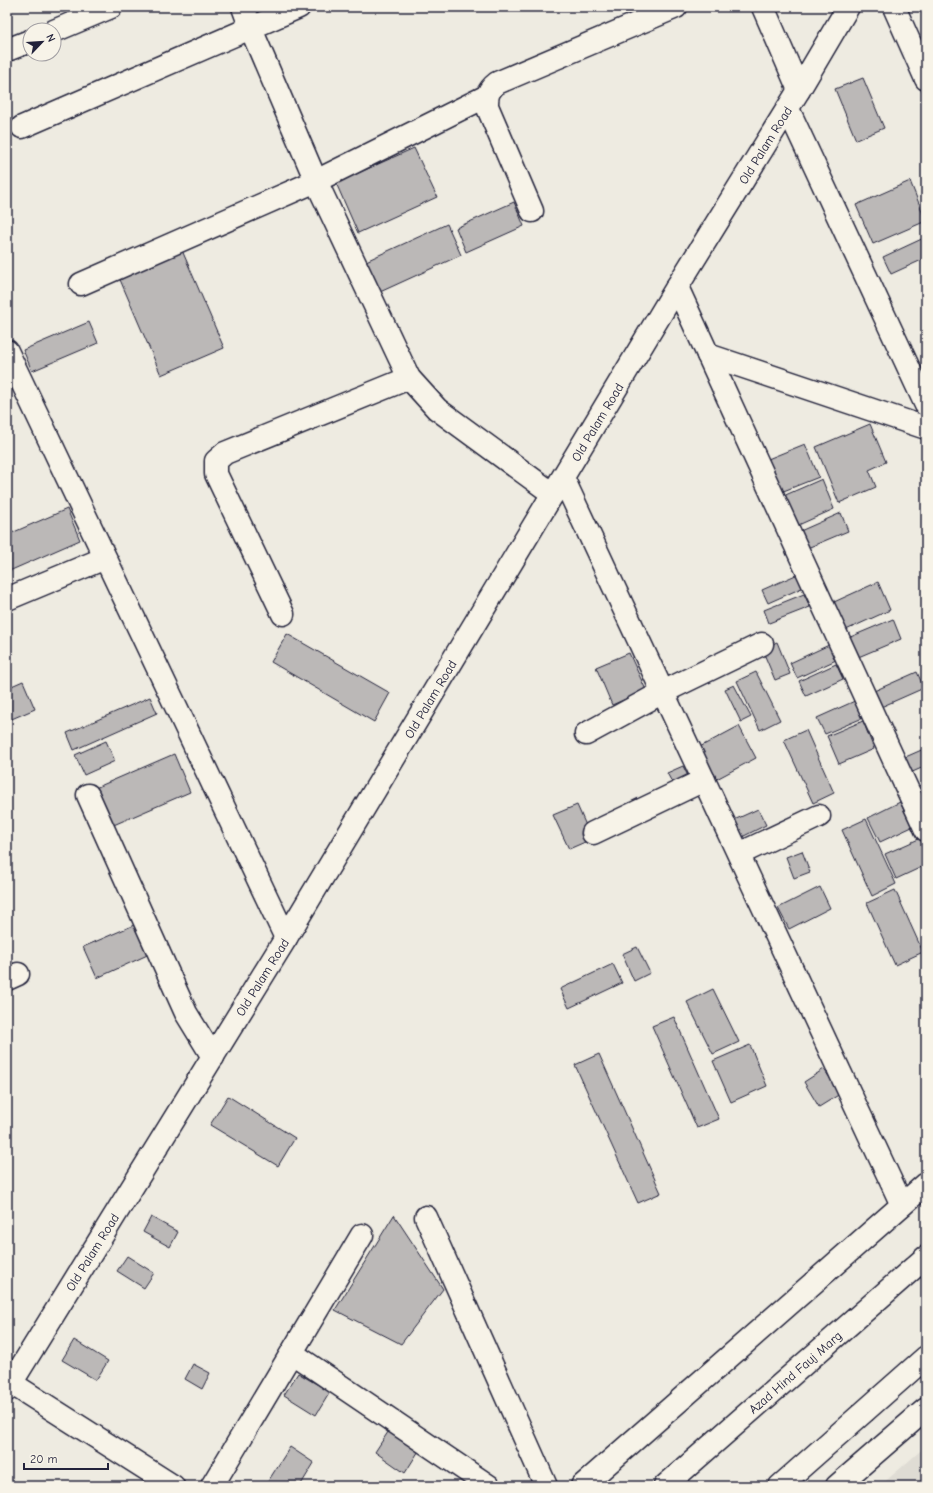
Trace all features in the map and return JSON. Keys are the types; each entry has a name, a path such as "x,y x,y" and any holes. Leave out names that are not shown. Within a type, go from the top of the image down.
{"street":[{"path":"62,28 111,7"},
{"path":"243,7 316,181 409,378 437,408 558,486 663,692 902,1204"},
{"path":"22,127 299,7"},
{"path":"532,211 487,106 487,96 490,88 497,83 676,7"},
{"path":"762,7 799,90"},
{"name":"Old Palam Road","path":"9,1386 286,938 677,287 788,109 848,7"},
{"path":"894,7 926,79"},
{"path":"7,50 22,44"},
{"path":"81,284 316,181 487,96"},
{"path":"788,109 926,405"},
{"path":"677,287 926,830"},
{"path":"7,351 12,376 105,558 286,938"},
{"path":"708,355 926,428"},
{"path":"283,614 216,474 216,461 225,453 409,378"},
{"path":"7,600 105,558"},
{"path":"586,734 663,692 762,644"},
{"path":"593,833 704,780"},
{"path":"88,795 186,1014 213,1057"},
{"path":"739,854 820,816"},
{"path":"582,1486 926,1184"},
{"path":"426,1217 546,1486"},
{"path":"212,1486 362,1235"},
{"name":"Azad Hind Fauj Marg","path":"665,1486 926,1257"},
{"path":"292,1353 489,1486"},
{"path":"780,1486 926,1357"},
{"path":"9,1386 173,1486"},
{"path":"837,1486 926,1409"}],"shaded area":[{"path":"926,1446 926,1486 880,1486"}],"building":[{"path":"863,78 884,128 856,140 835,89"},
{"path":"414,148 437,197 358,233 336,183"},
{"path":"910,181 926,221 873,244 856,205"},
{"path":"514,202 524,226 466,252 456,228"},
{"path":"447,224 461,255 380,292 366,261"},
{"path":"926,237 926,258 891,274 883,257"},
{"path":"181,248 224,348 161,375 118,275"},
{"path":"89,322 98,343 32,371 23,350"},
{"path":"870,424 886,462 869,470 876,487 839,503 816,447"},
{"path":"805,444 819,477 781,492 768,459"},
{"path":"822,479 834,509 794,527 781,497"},
{"path":"67,509 80,540 7,572 7,535"},
{"path":"841,513 848,531 805,549 798,532"},
{"path":"798,574 804,587 768,603 762,590"},
{"path":"878,582 890,610 846,630 834,602"},
{"path":"804,594 810,607 769,623 764,610"},
{"path":"893,619 901,639 856,658 848,638"},
{"path":"287,634 390,693 374,722 271,662"},
{"path":"777,642 790,674 775,680 762,649"},
{"path":"829,645 836,660 797,678 790,663"},
{"path":"629,653 646,690 612,705 596,667"},
{"path":"836,664 843,679 806,696 799,681"},
{"path":"756,672 780,720 760,730 737,681"},
{"path":"917,672 924,688 881,707 874,691"},
{"path":"23,681 35,709 7,721 7,688"},
{"path":"734,685 751,717 741,722 725,689"},
{"path":"150,697 157,713 74,750 67,733"},
{"path":"857,700 865,717 825,734 817,718"},
{"path":"863,721 874,749 839,764 827,736"},
{"path":"739,726 756,758 711,782 694,750"},
{"path":"806,730 834,793 813,803 784,740"},
{"path":"106,741 115,761 84,775 75,755"},
{"path":"926,748 926,766 908,774 901,759"},
{"path":"174,754 190,792 109,827 93,789"},
{"path":"683,766 689,778 674,786 667,773"},
{"path":"926,783 926,810 915,787"},
{"path":"900,802 912,827 880,842 868,818"},
{"path":"577,805 592,839 569,849 553,815"},
{"path":"758,809 766,825 742,837 734,820"},
{"path":"866,819 896,884 872,896 842,830"},
{"path":"921,838 926,851 926,865 896,879 885,854"},
{"path":"802,851 810,872 794,878 786,857"},
{"path":"820,887 830,908 789,929 778,908"},
{"path":"895,890 923,952 895,965 867,903"},
{"path":"141,922 154,952 97,978 83,947"},
{"path":"637,947 650,973 634,981 622,954"},
{"path":"613,964 622,983 569,1008 560,989"},
{"path":"713,989 739,1042 713,1054 687,1002"},
{"path":"674,1017 719,1119 697,1128 652,1026"},
{"path":"750,1045 767,1086 731,1102 713,1061"},
{"path":"599,1054 661,1193 638,1203 575,1065"},
{"path":"824,1069 840,1094 819,1107 804,1082"},
{"path":"228,1096 295,1138 278,1166 210,1125"},
{"path":"394,1215 443,1289 401,1344 335,1310"},
{"path":"151,1217 178,1232 170,1247 143,1232"},
{"path":"127,1256 154,1273 144,1288 117,1271"},
{"path":"74,1340 108,1361 96,1380 62,1360"},
{"path":"193,1364 210,1373 202,1389 185,1379"},
{"path":"298,1373 330,1392 316,1415 284,1395"},
{"path":"390,1429 420,1449 405,1473 375,1452"},
{"path":"290,1447 314,1463 300,1486 265,1486"}]}
